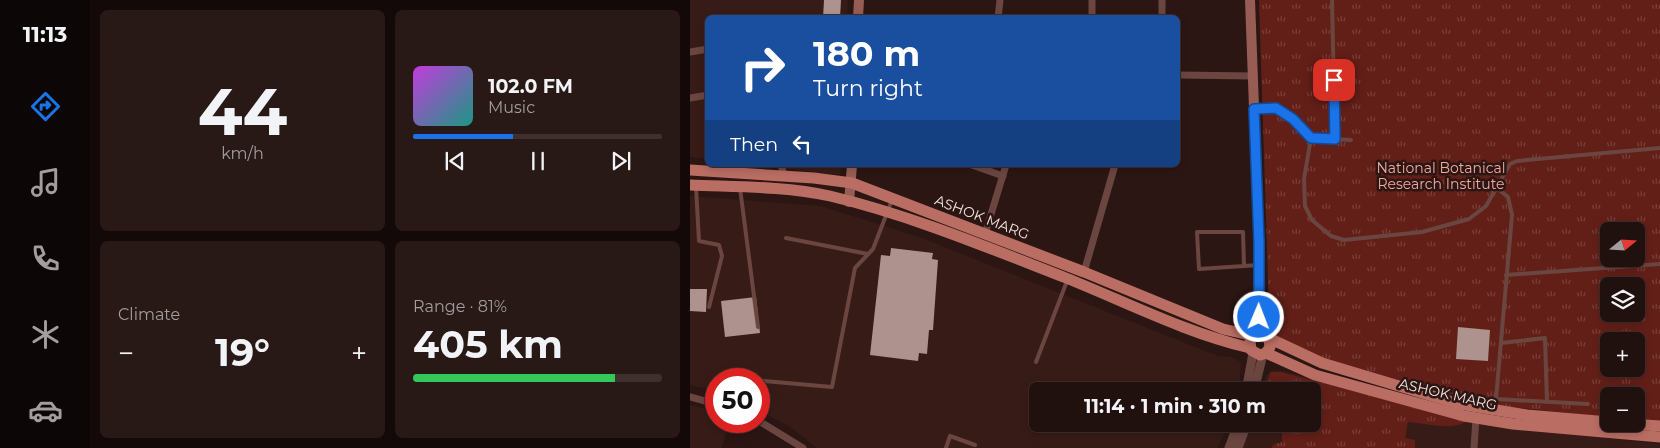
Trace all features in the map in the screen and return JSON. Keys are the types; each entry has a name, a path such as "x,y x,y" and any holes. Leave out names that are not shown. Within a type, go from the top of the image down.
{"main road":[{"path":"858,15 859,0"},
{"path":"1250,0 1261,337 1270,347 1258,352 1250,341 1261,337"},
{"path":"848,202 852,183 852,167"},
{"name":"ASHOK MARG","path":"690,170 783,170 852,183 1084,272 1223,328 1261,337 1322,363 1459,404 1495,404 1600,421"},
{"name":"ASHOK MARG","path":"693,185 829,196 889,212 1068,279 1219,341 1258,352 1315,375 1476,418 1513,424 1660,437"},
{"path":"1645,425 1660,426"}],"street":[{"path":"998,15 1000,0"},
{"path":"1092,0 1092,15"},
{"path":"1162,0 1162,15"},
{"path":"690,52 705,50"},
{"path":"1180,75 1253,76"},
{"path":"690,98 705,96"},
{"path":"978,167 1003,176"},
{"path":"985,234 1005,167"},
{"path":"1084,272 1114,167"},
{"path":"1249,382 1258,352"},
{"path":"1255,382 1258,352"},
{"path":"690,397 705,401"},
{"path":"1474,448 1476,418"},
{"path":"770,428 803,448"},
{"path":"1229,448 1235,432"},
{"path":"1238,448 1244,432"}],"lane":[{"path":"1332,0 1335,139"},
{"path":"1254,109 1276,108 1293,119 1311,138 1350,140"},
{"path":"1311,138 1304,179 1305,206 1312,220 1331,236 1344,240 1422,232 1469,219 1486,206 1510,164 1518,161 1660,148"},
{"path":"693,185 699,241 719,244 722,256 709,307"},
{"path":"740,188 758,327"},
{"path":"1497,188 1508,197 1512,215 1495,404 1547,402 1588,404"},
{"path":"770,382 832,387 855,268 873,248 893,198"},
{"path":"1244,266 1242,232 1197,232 1198,269 1244,266 1259,265"},
{"path":"786,238 868,254"},
{"path":"1506,276 1660,264"},
{"path":"1036,362 1068,279"},
{"path":"1501,343 1545,338 1547,402"},
{"path":"946,448 950,436 975,445"}],"shaded area":[{"path":"690,0 848,0 847,15 705,15 705,159 690,157"},
{"path":"773,167 841,167 840,175"},
{"path":"690,196 821,206 922,238 1218,356 1231,357 1241,362 1240,382 1029,382 1029,432 1225,432 1217,448 817,448 789,426 770,416 770,368 705,368 705,388 690,385"},
{"path":"1280,370 1467,420 1660,444 1660,448 1243,448 1248,432 1321,432 1321,382 1263,382 1270,371"},
{"path":"690,405 705,408 705,433 726,433 722,448 690,448"}],"green space":[{"name":"National Botanical Research Institute","path":"1259,0 1660,0 1660,422 1645,421 1645,387 1600,387 1600,416 1490,405 1312,357 1277,338 1269,311"},
{"path":"1271,372 1281,372 1319,382 1266,382"},
{"path":"1321,383 1467,421 1454,426 1408,422 1405,438 1415,440 1415,448 1272,448 1273,445 1282,442 1282,432 1321,432"}],"building":[{"path":"824,0 841,0 840,15 823,15"},
{"path":"891,248 933,253 932,259 938,260 933,330 929,330 927,354 919,353 918,361 870,355 881,255 890,256"},
{"path":"690,289 707,289 706,312 690,311"},
{"path":"756,297 760,333 725,337 721,301"},
{"path":"1458,327 1490,330 1488,361 1456,359"}],"route":[{"path":"1259,317 1259,242 1254,109 1276,108 1293,119 1311,138 1335,139 1334,80"}]}
